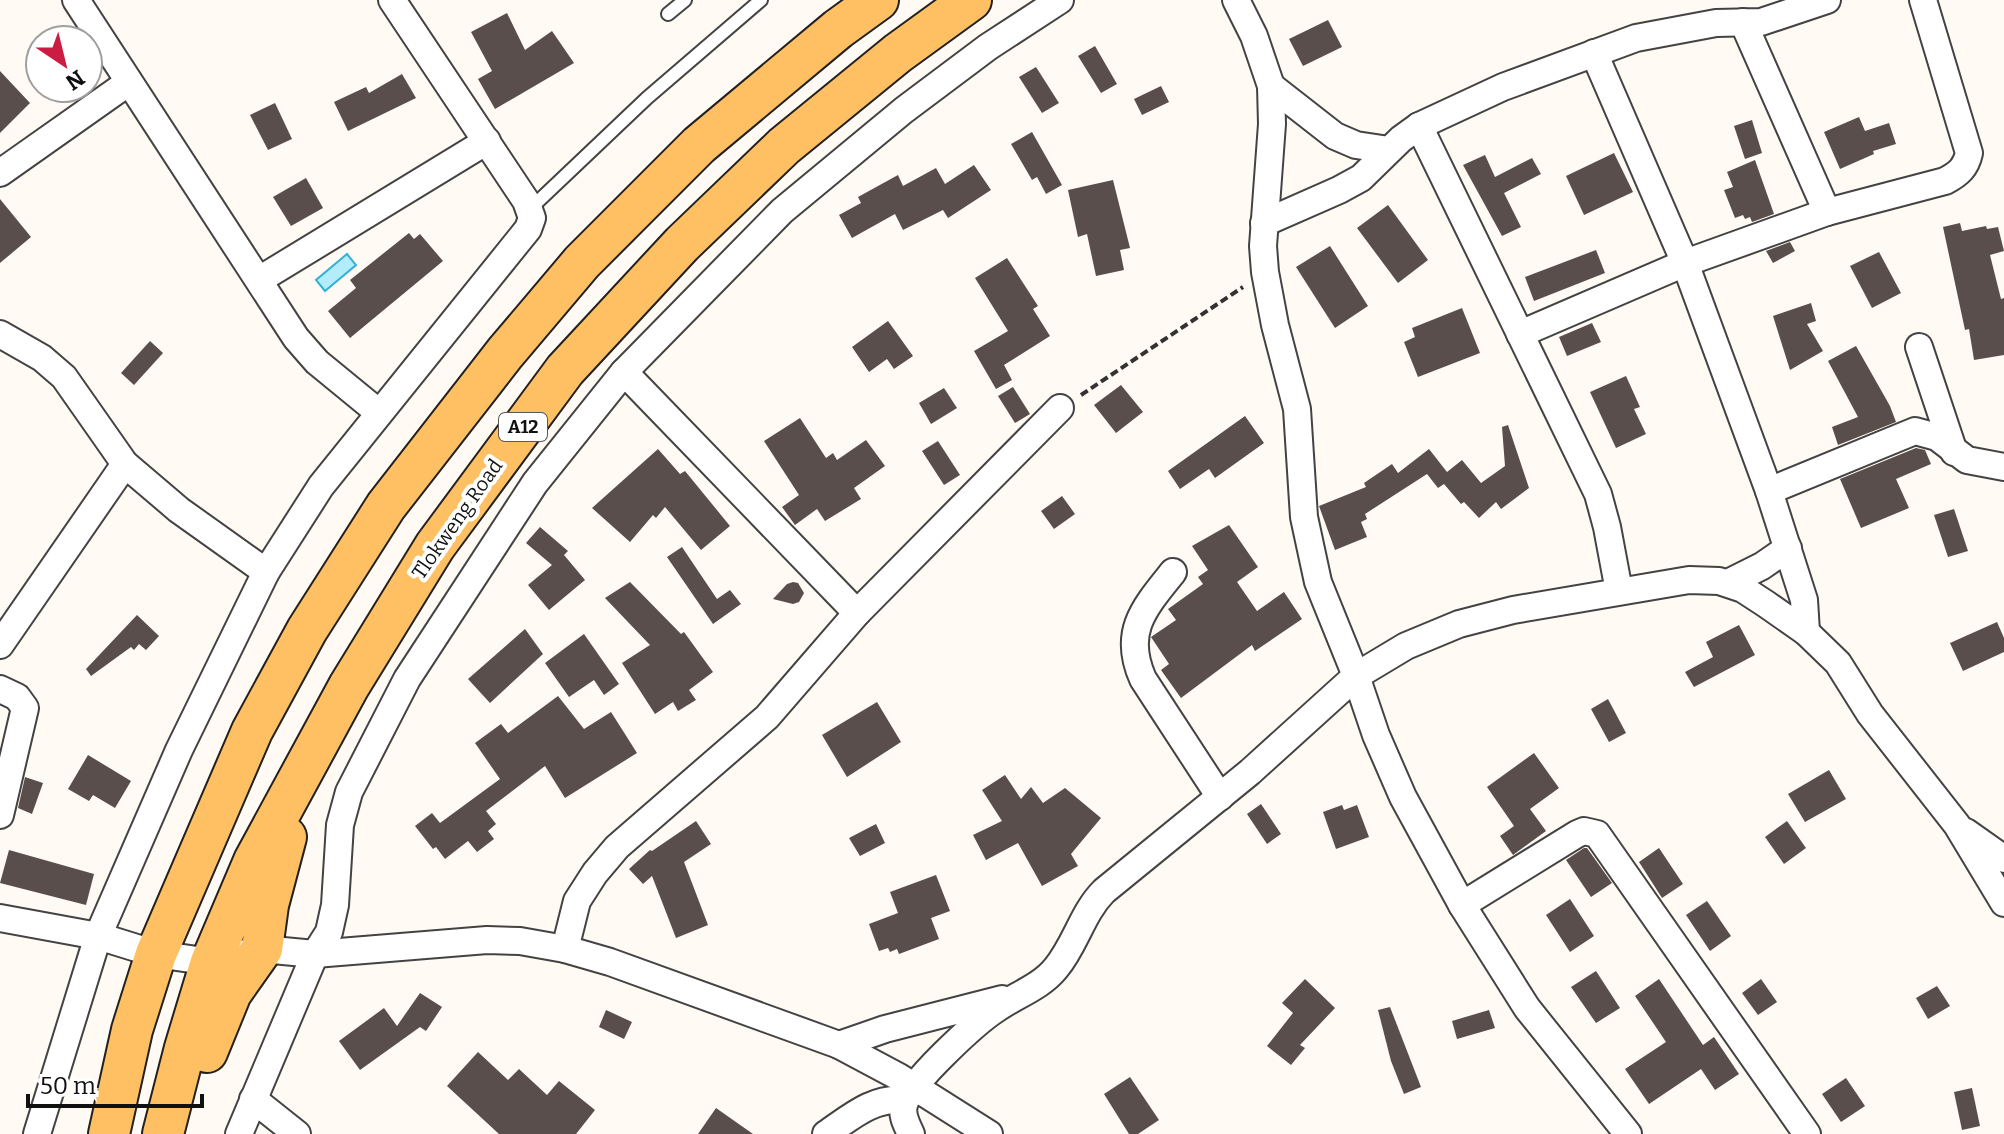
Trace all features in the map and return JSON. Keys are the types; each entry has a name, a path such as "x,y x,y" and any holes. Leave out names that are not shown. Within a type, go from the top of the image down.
{"main road":[{"path":"109,1134 132,1030 156,954 252,731 307,630 386,506 505,353 582,262 699,145 838,29 878,0"},
{"name":"Tlokweng Road","path":"165,1134 211,962 254,861 349,686 435,546 565,370 682,244 784,146 898,53 971,0"},
{"path":"165,1134 183,1105 231,993 262,949 268,905 293,813 298,781"}],"street":[{"path":"76,0 296,338 317,362 378,412"},
{"path":"37,1134 98,936 179,750 266,572 321,486 528,229 532,218 530,209 487,141 392,0"},
{"path":"239,1134 315,954 329,932 335,905 343,809 349,792 407,679 535,483 624,372 782,211 904,110 976,56 1060,0"},
{"path":"1236,0 1254,36 1271,86 1272,124 1264,223 1265,272 1297,409 1304,517 1318,582 1403,797 1462,905 1527,1008 1628,1134"},
{"path":"1264,223 1361,178 1419,126 1503,87 1636,38 1730,21 1761,22 1827,0"},
{"path":"1520,334 1685,263 1827,212 1945,181 1960,171 1967,163 1969,153 1923,0"},
{"path":"1743,22 1827,212"},
{"path":"1594,53 1685,263 1769,491 1804,600 1806,632"},
{"path":"0,173 129,82"},
{"path":"1271,86 1335,136 1356,145 1389,150"},
{"path":"1419,126 1598,494 1619,591"},
{"path":"259,280 487,141"},
{"path":"0,334 42,358 64,377 125,464 179,510 266,572"},
{"path":"1919,347 1954,452"},
{"path":"624,372 857,613"},
{"path":"565,949 577,901 617,847 767,717 857,613 1060,408"},
{"path":"1769,491 1915,431 1937,437 1967,460 2004,467"},
{"path":"0,645 125,464"},
{"path":"1728,583 1762,566 1788,548"},
{"path":"1173,572 1147,604 1136,629 1133,644 1135,661 1143,679 1220,797"},
{"path":"911,1134 903,1110 909,1093 973,1027 1044,980 1055,969 1085,914 1104,891 1220,797 1356,676 1406,646 1459,624 1513,610 1689,580 1728,583 1743,589 1806,632 1838,663 1870,714 1957,825 2004,903"},
{"path":"0,689 17,697 25,708 0,815"},
{"path":"1957,825 2004,859"},
{"path":"1462,905 1577,834 1584,831 1597,834 1807,1134"},
{"path":"0,918 98,936 156,954 211,962 262,949 315,954 487,940 520,941 565,949 610,962 839,1045 909,1093 989,1134"},
{"path":"839,1045 899,1025 1017,995"},
{"path":"826,1134 878,1101 909,1093"},
{"path":"253,1099 297,1134"}],"lane":[{"path":"668,14 685,0"},
{"path":"530,209 647,98 761,0"}],"path":[{"path":"1060,408 1265,272"}],"water":[{"path":"347,254 356,265 325,291 316,280"}],"building":[{"path":"507,13 525,50 552,31 574,63 495,109 478,79 492,71 471,32"},
{"path":"1328,20 1342,47 1303,66 1289,39"},
{"path":"1095,46 1117,84 1101,93 1078,56"},
{"path":"1036,67 1059,103 1042,113 1019,77"},
{"path":"0,71 24,97 24,104 29,104 0,133"},
{"path":"402,74 416,98 348,131 334,102 366,87 369,93"},
{"path":"1161,86 1169,102 1142,115 1134,99"},
{"path":"275,103 292,139 268,150 250,115"},
{"path":"1859,117 1865,131 1889,123 1896,144 1873,151 1874,154 1840,169 1824,132"},
{"path":"1752,120 1762,153 1745,159 1734,126"},
{"path":"1032,132 1062,185 1046,194 1037,177 1032,180 1011,144"},
{"path":"1614,153 1633,192 1584,215 1566,176"},
{"path":"1485,155 1495,177 1532,158 1541,174 1504,193 1521,227 1502,236 1463,165"},
{"path":"1755,160 1774,214 1752,222 1750,217 1745,219 1743,215 1735,218 1724,190 1733,187 1727,172"},
{"path":"974,165 991,190 948,218 943,210 903,230 895,214 852,238 839,215 861,203 858,197 898,175 903,186 936,168 945,184"},
{"path":"306,178 323,208 291,226 273,197"},
{"path":"1113,180 1130,248 1120,250 1124,270 1096,276 1087,234 1078,237 1068,190"},
{"path":"0,199 31,237 0,263"},
{"path":"1388,205 1428,260 1398,283 1357,228"},
{"path":"1960,223 1962,231 1998,227 2004,251 1990,255 2001,299 2004,298 2004,355 1974,360 1943,227"},
{"path":"409,233 414,239 420,234 443,261 350,338 328,311 356,288 350,280"},
{"path":"1790,242 1795,251 1773,263 1766,251"},
{"path":"1330,246 1368,306 1335,328 1296,267"},
{"path":"1596,250 1605,273 1534,301 1525,277"},
{"path":"1879,252 1901,293 1872,308 1850,266"},
{"path":"1007,258 1038,306 1033,309 1050,336 1004,365 1012,380 996,389 974,351 1008,331 975,278"},
{"path":"1811,303 1816,321 1807,324 1823,351 1790,370 1773,316"},
{"path":"1462,308 1480,353 1418,377 1404,342 1415,337 1412,328"},
{"path":"888,321 913,356 894,369 887,359 869,372 852,347"},
{"path":"1592,323 1601,342 1567,356 1559,337"},
{"path":"150,341 163,353 134,385 121,373"},
{"path":"1856,346 1896,422 1838,445 1832,427 1858,417 1828,361"},
{"path":"1626,376 1640,407 1634,409 1646,434 1616,448 1590,392"},
{"path":"1121,385 1143,412 1116,433 1094,405"},
{"path":"1013,387 1030,414 1015,423 998,396"},
{"path":"944,388 957,408 931,424 919,403"},
{"path":"1245,416 1264,443 1215,478 1209,469 1180,489 1168,471"},
{"path":"800,418 826,458 833,453 837,460 866,440 885,466 854,488 861,499 825,521 817,509 795,525 782,507 799,495 764,441"},
{"path":"1508,425 1529,488 1501,509 1496,502 1479,518 1464,502 1461,504 1444,484 1438,488 1427,474 1365,514 1367,519 1361,522 1367,537 1335,550 1319,506 1366,487 1364,483 1392,464 1398,473 1429,449 1447,472 1462,460 1481,483 1505,466 1502,427"},
{"path":"938,441 960,475 944,485 922,451"},
{"path":"1916,448 1925,450 1931,464 1896,479 1909,508 1861,528 1840,479"},
{"path":"658,449 680,474 685,471 730,526 701,550 665,507 656,518 653,515 630,542 592,508"},
{"path":"1062,496 1075,514 1054,529 1041,511"},
{"path":"1954,509 1968,551 1948,557 1934,515"},
{"path":"1229,525 1258,567 1237,582 1257,611 1284,592 1302,619 1255,651 1252,645 1181,698 1161,670 1169,664 1151,637 1176,620 1168,609 1203,584 1198,577 1208,570 1192,546"},
{"path":"540,527 568,551 564,555 585,580 549,610 528,585 552,565 526,543"},
{"path":"682,547 717,599 730,590 741,604 713,624 667,557"},
{"path":"630,582 681,634 684,632 713,672 689,690 696,700 678,711 673,702 655,714 622,663 650,645 605,598"},
{"path":"798,583 804,593 799,602 793,604 773,599 787,584"},
{"path":"137,615 159,636 146,650 139,644 134,650 131,647 91,676 86,669"},
{"path":"1997,622 2004,638 2004,652 1963,671 1950,643"},
{"path":"1739,625 1755,655 1694,687 1685,672 1713,657 1706,642"},
{"path":"525,629 543,654 490,703 468,679"},
{"path":"584,634 619,684 604,695 594,680 569,697 545,663"},
{"path":"558,696 584,729 611,712 637,753 565,798 545,766 486,811 496,824 488,831 494,839 477,852 468,841 445,859 415,826 432,813 440,823 500,779 475,743 501,724 508,733"},
{"path":"1608,699 1626,733 1609,742 1591,709"},
{"path":"877,702 901,742 847,777 822,735"},
{"path":"1534,753 1559,788 1530,809 1546,831 1513,855 1500,836 1514,826 1487,787"},
{"path":"88,755 131,781 115,808 93,795 89,801 68,789"},
{"path":"1829,770 1846,799 1805,822 1788,794"},
{"path":"1005,775 1021,799 1031,787 1043,803 1065,788 1101,818 1071,854 1078,866 1042,886 1018,843 986,860 973,835 1002,821 982,790"},
{"path":"25,777 43,783 32,814 18,808"},
{"path":"1261,804 1281,834 1267,844 1247,814"},
{"path":"1342,805 1344,810 1357,805 1369,837 1336,849 1323,812"},
{"path":"696,821 711,844 684,862 708,925 676,938 652,876 643,884 629,869 650,850"},
{"path":"1787,821 1806,848 1784,864 1765,837"},
{"path":"876,824 885,843 860,856 849,838"},
{"path":"1584,848 1612,883 1591,897 1566,860"},
{"path":"1659,848 1683,884 1662,898 1639,862"},
{"path":"9,850 94,874 86,905 0,883"},
{"path":"936,875 950,911 931,918 939,939 899,954 897,949 879,951 869,924 898,913 890,892"},
{"path":"1570,899 1594,936 1570,952 1546,915"},
{"path":"1707,901 1731,936 1710,951 1686,915"},
{"path":"1596,971 1620,1008 1596,1023 1571,987"},
{"path":"1305,979 1335,1008 1300,1045 1305,1048 1291,1065 1267,1046 1293,1013 1282,1003"},
{"path":"1659,979 1703,1045 1714,1037 1739,1074 1715,1090 1701,1069 1649,1104 1625,1069 1666,1042 1635,996"},
{"path":"1761,979 1777,1002 1758,1015 1742,993"},
{"path":"1937,986 1950,1006 1928,1019 1916,998"},
{"path":"420,993 442,1007 426,1031 420,1027 360,1070 339,1041 384,1008 397,1026"},
{"path":"1390,1007 1421,1087 1404,1094 1391,1061 1378,1010"},
{"path":"606,1010 632,1022 624,1039 599,1027"},
{"path":"1489,1010 1495,1028 1457,1039 1452,1021"},
{"path":"478,1052 508,1080 519,1069 547,1095 559,1081 595,1110 576,1134 499,1134 447,1086"},
{"path":"1130,1077 1159,1120 1138,1134 1129,1134 1104,1094"},
{"path":"1846,1078 1865,1106 1841,1122 1822,1094"},
{"path":"1972,1088 1980,1126 1962,1130 1954,1092"},
{"path":"716,1108 753,1134 698,1134"}]}
